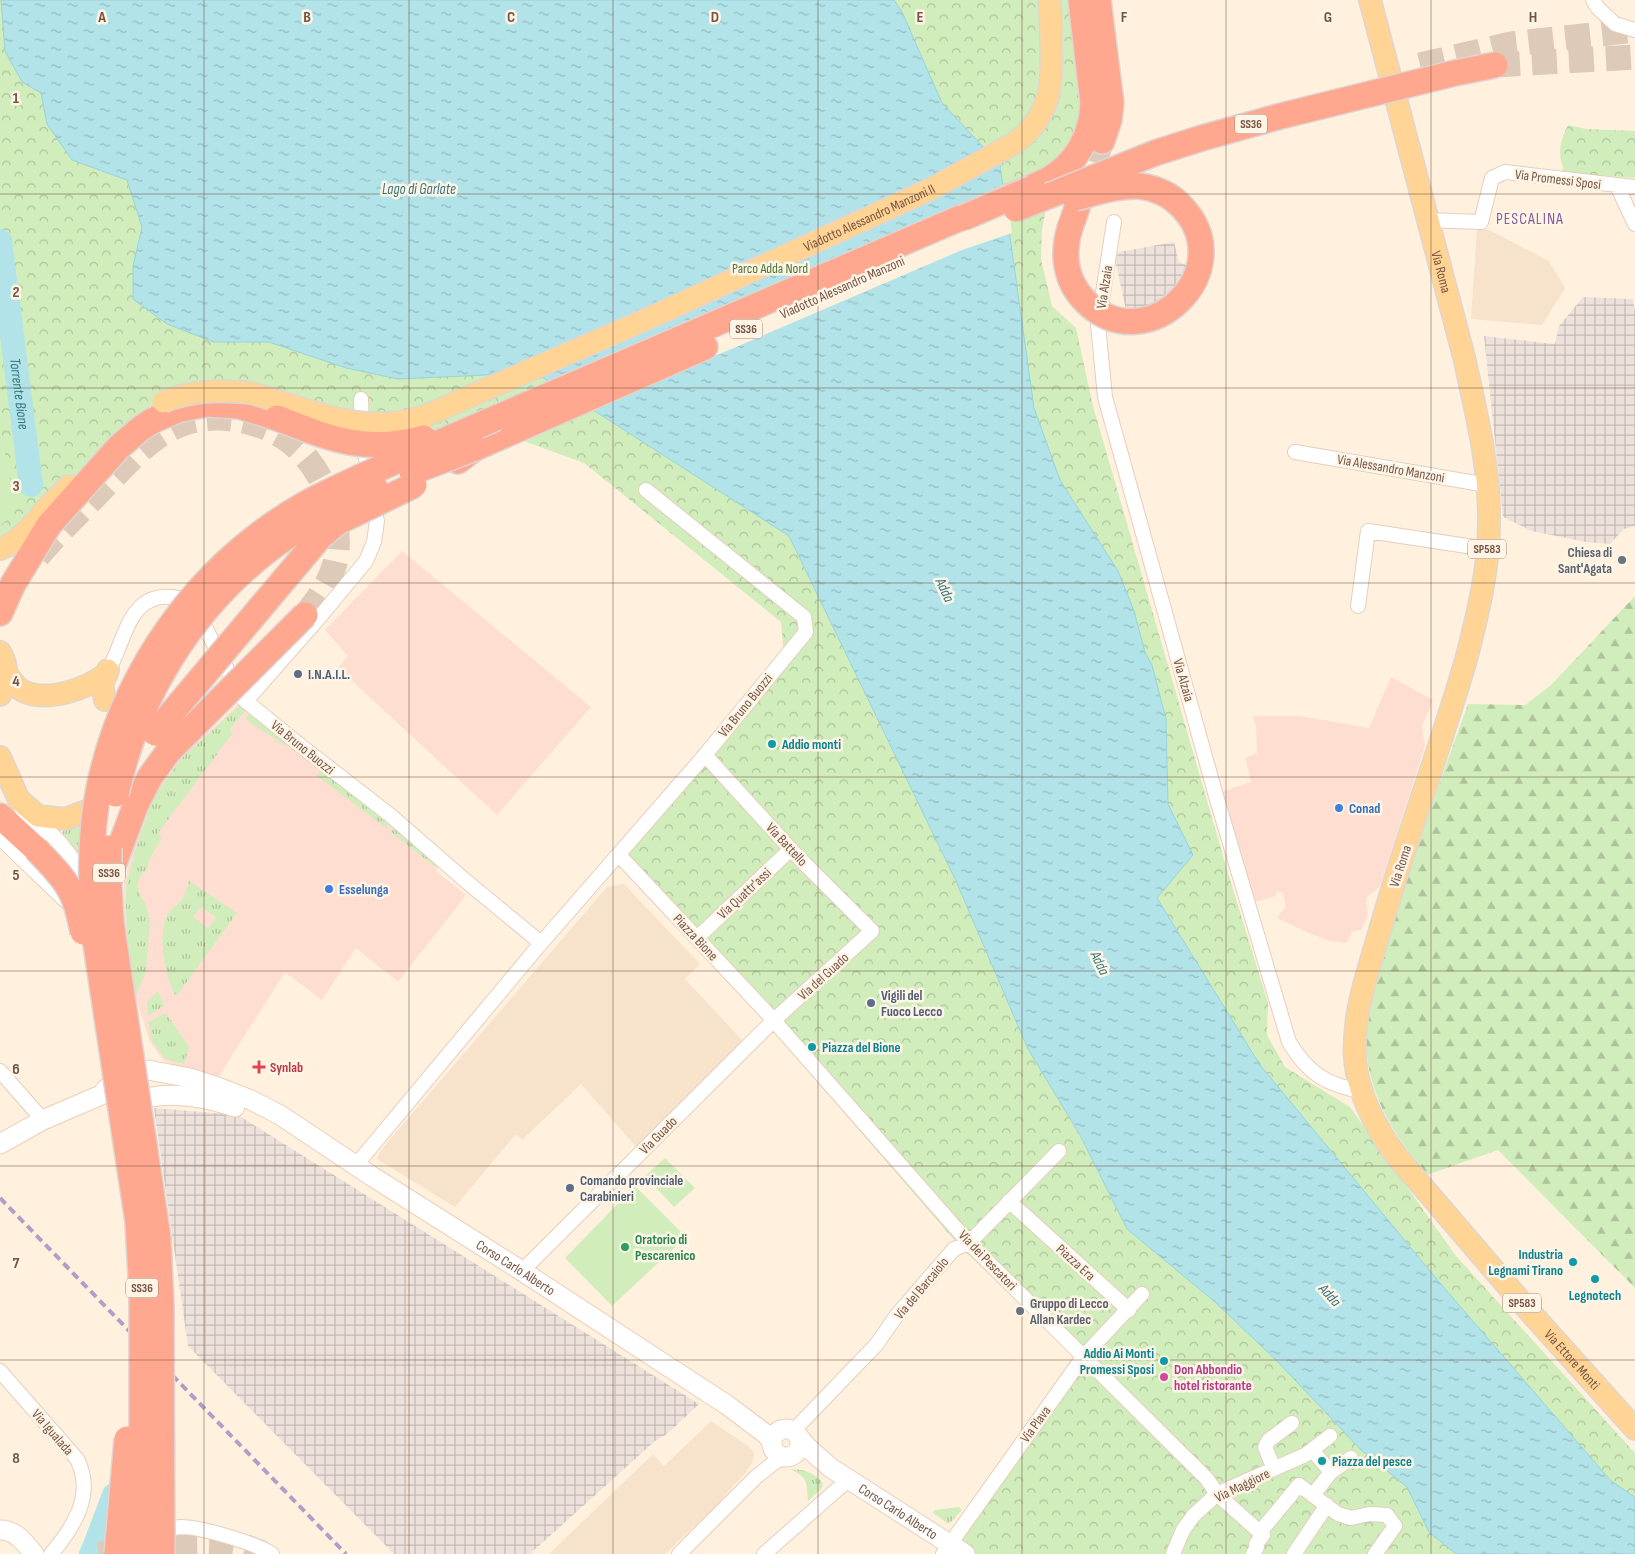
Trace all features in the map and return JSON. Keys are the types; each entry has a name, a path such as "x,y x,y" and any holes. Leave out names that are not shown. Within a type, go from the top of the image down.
{"highway":[{"path":"964,218 1046,181 1068,165 1078,153 1087,134 1092,114 1092,98 1081,0"},
{"path":"1098,0 1111,103 1109,120 1102,141"},
{"name":"SS36","path":"964,218 1126,149 1168,134 1211,120 1420,65"},
{"name":"SS36","path":"1016,209 1146,157 1202,138 1290,113 1495,65"},
{"path":"1016,209 1128,186 1154,189 1176,201 1192,220 1201,248 1198,274 1193,285 1183,299 1162,314 1150,318 1125,320 1113,318 1097,310 1079,294 1070,279 1066,254 1067,241 1074,218"},
{"name":"Viadotto Alessandro Manzoni","path":"475,448 1016,209"},
{"name":"Viadotto Alessandro Manzoni","path":"496,418 964,218"},
{"path":"0,613 13,584 49,525 119,447 163,409 177,410 199,405 219,404 239,406 340,441 373,446 411,442 496,418"},
{"name":"SS36","path":"142,1554 142,1294 138,1222 95,938 92,892 91,861 94,825 99,788 109,749 129,696 157,646 182,610 212,576 240,550 267,528 300,507 331,491 496,418"},
{"path":"155,734 320,537 338,522 414,485 460,460 475,448"},
{"name":"SS36","path":"162,1554 161,1305 158,1238 112,922 109,877 111,826 116,793 133,733 148,700 172,656 208,606 248,566 268,550 316,518 416,470 475,448"},
{"path":"109,877 136,804 150,777 168,752 306,615"},
{"path":"0,816 36,849 64,880 72,893 106,1010"},
{"path":"118,1554 130,1397 131,1295 138,1222"},
{"path":"161,1474 168,1498 175,1554"}],"main road":[{"name":"Viadotto Alessandro Manzoni II","path":"0,549 18,540 36,523 48,508 129,424 152,408 163,409 177,396 205,391 251,393 323,415 370,423 404,422 421,417 473,395 654,316 931,189 1010,146 1031,129 1042,111 1051,86 1049,0"},
{"name":"Via Roma","path":"1370,0 1475,405 1487,485 1489,525 1488,549 1475,625 1467,656 1389,897 1361,994 1357,1019 1356,1065 1363,1092 1386,1140 1412,1174"},
{"path":"0,652 4,659 7,674 15,686 23,691 39,696 79,688 96,682 108,671"},
{"path":"79,688 96,691 105,700 102,685 108,671"},
{"path":"0,695 4,688 7,674"},
{"path":"0,757 19,800 28,813 59,844 82,875"},
{"path":"19,800 38,816 50,818 65,819 89,810"},
{"name":"Corso Carlo Alberto","path":"304,1132 213,1099 160,1095 150,1097 154,1083 148,1070 190,1078 251,1100 280,1114 304,1132 727,1405 767,1435 783,1445 808,1448 831,1468 953,1551"},
{"path":"0,1144 43,1120 101,1095 111,1086"},
{"name":"Via Ettore Monti","path":"1412,1174 1530,1312 1635,1429"},
{"path":"3,1527 17,1535 34,1554"}],"street":[{"path":"1592,0 1615,24 1635,30"},
{"name":"Via Promessi Sposi","path":"1427,220 1481,222 1492,178 1504,172 1635,187"},
{"path":"1617,186 1635,224"},
{"name":"Via Alzaia","path":"1114,222 1098,325 1105,397 1216,796 1289,1042 1304,1062 1323,1079 1337,1086 1363,1092"},
{"path":"361,399 366,460"},
{"name":"Via Alessandro Manzoni","path":"1294,452 1487,485"},
{"name":"Via Bruno Buozzi","path":"356,1165 541,943 705,755 806,632 804,617 646,490"},
{"path":"246,701 318,620 366,561 374,542 375,514"},
{"path":"1358,606 1368,531 1488,549"},
{"path":"108,671 128,625 139,608 149,600 166,596 178,598"},
{"name":"Via Bruno Buozzi","path":"206,629 242,698 390,814 467,882 541,943"},
{"name":"Via Battello","path":"705,755 791,849 872,931"},
{"path":"0,838 70,905"},
{"name":"Via Quattr'assi","path":"697,938 791,849"},
{"name":"Piazza Bione","path":"619,855 773,1021"},
{"name":"Via del Guado","path":"773,1021 872,931"},
{"name":"Via dei Pescatori","path":"773,1021 969,1242 1207,1479 1217,1494 1260,1532"},
{"name":"Via Guado","path":"522,1271 773,1021"},
{"path":"0,1071 43,1120"},
{"name":"Via del Barcaiolo","path":"783,1445 796,1428 876,1345 897,1315 954,1248 969,1242 1059,1151"},
{"name":"Piazza Era","path":"1008,1201 1129,1310"},
{"path":"1129,1310 1142,1294"},
{"name":"Via Plava","path":"953,1551 1084,1357 1129,1310"},
{"name":"Via Igualada","path":"0,1371 76,1459 81,1468 84,1493 81,1508 51,1554"},
{"path":"1274,1469 1265,1447 1269,1440 1292,1423"},
{"name":"Via Maggiore","path":"1174,1554 1183,1530 1194,1515 1217,1494 1305,1455 1330,1436"},
{"path":"679,1554 756,1477 768,1457 783,1445"},
{"path":"1312,1450 1331,1472"},
{"path":"1313,1495 1331,1472 1351,1458"},
{"path":"767,1553 848,1480"},
{"path":"1254,1554 1257,1547 1256,1544 1263,1535 1260,1532 1299,1484 1338,1514 1351,1518 1369,1514 1387,1515 1395,1526 1374,1554"},
{"path":"1294,1554 1327,1505"},
{"path":"118,1554 127,1545 156,1531 181,1527 201,1530 229,1538 272,1554"}],"shaded area":[{"path":"1477,228 1489,230 1549,261 1565,288 1542,325 1471,319"},
{"path":"1174,242 1179,262 1202,272 1130,329 1115,259 1119,252"},
{"path":"1583,297 1634,299 1635,526 1624,529 1610,544 1586,542 1532,531 1503,517 1484,336 1555,344 1559,326"},
{"path":"402,551 591,707 497,815 338,668 348,656 325,630"},
{"path":"1391,677 1433,700 1422,726 1425,746 1380,886 1366,898 1368,916 1361,930 1353,931 1346,943 1331,941 1277,918 1286,906 1283,893 1276,891 1276,896 1254,902 1218,793 1251,782 1245,758 1257,753 1256,727 1253,716 1300,716 1369,728"},
{"name":"Esselunga","path":"239,704 439,865 436,871 466,895 398,982 356,948 322,1000 285,972 216,1081 164,1061 150,1042 135,996 126,943 124,885 132,850 151,798 181,757"},
{"path":"624,884 700,964 685,979 745,1043 637,1148 581,1084 522,1140 516,1134 455,1207 377,1159 379,1153 392,1137 607,887"},
{"path":"154,1108 238,1115 699,1404 667,1434 655,1441 530,1554 394,1554 188,1346"},
{"path":"711,1421 748,1446 754,1452 753,1461 746,1472 715,1507 665,1554 549,1554 653,1454 664,1466"}],"green space":[{"name":"Parco Adda Nord","path":"0,0 1072,0 1084,111 1077,141 1053,174 1042,229 1041,259 1052,306 1076,328 1093,406 1228,873 1268,1003 1267,1035 1285,1067 1350,1107 1456,1256 1635,1453 1635,1554 940,1554 1080,1357 960,1247 621,854 784,655 781,622 584,463 513,437 463,447 233,409 172,414 73,480 0,546"},
{"path":"1568,125 1586,129 1635,131 1635,178 1562,172 1561,146 1563,135"},
{"path":"0,428 16,511 0,526"},
{"path":"1635,596 1635,1288 1498,1150 1427,1175 1398,1137 1383,1109 1371,1079 1366,1047 1372,999 1381,968 1417,849 1468,704 1525,705 1551,685"},
{"path":"239,706 245,711 230,729 232,734 158,833 162,837 149,860 148,868 139,878 137,886 145,902 150,921 146,972 136,995 128,944 126,887 135,850 153,799 182,758"},
{"path":"249,714 287,742 284,745 245,719"},
{"path":"321,770 389,825 386,828 316,775"},
{"path":"85,823 83,862 62,840 63,828"},
{"path":"394,828 436,865 435,867 391,832"},
{"path":"189,881 237,913 178,994 175,995 163,956 164,924 170,911 183,897","holes":["202,907 216,918 208,928 193,917"]},
{"path":"158,991 164,1006 148,1016 147,1002"},
{"path":"166,1013 189,1047 184,1064 165,1059 152,1041 148,1022"},
{"name":"Oratorio di Pescarenico","path":"665,1158 695,1188 674,1207 645,1176"},
{"name":"Oratorio di Pescarenico","path":"635,1186 686,1237 612,1306 565,1258"},
{"path":"790,1469 812,1474 823,1483 822,1488 808,1501 804,1478"},
{"path":"959,1507 962,1510 950,1523 947,1523 933,1513 935,1510"}],"water":[{"name":"Parco Adda Nord","path":"1,0 894,0 902,12 942,103 1000,165 1034,408 1060,480 1118,571 1134,611 1145,652 1152,665 1166,719 1168,804 1193,855 1157,898 1260,1065 1440,1283 1611,1481 1635,1497 1635,1554 1456,1554 1429,1532 1407,1487 1360,1449 1278,1362 1215,1302 1127,1229 1081,1137 1028,1049 956,881 789,536 531,370 512,367 486,375 398,379 346,368 269,342 214,342 167,324 133,299 133,266 142,227 127,180 72,160 47,124 41,93 22,82 5,51"}],"pier":[{"path":"1006,187 1012,233 962,250 589,410 550,385"}],"waterway":[{"name":"Torrente Bione","path":"0,241 31,485"},
{"name":"Torrente Bione","path":"91,1554 114,1495"}],"tunnel":[{"path":"1420,65 1511,44 1635,30"},
{"path":"1495,65 1635,57"},
{"path":"1081,197 1102,141"},
{"path":"38,556 132,459 160,435 170,429 195,420 208,418 236,419 275,432 299,449 320,478 328,494 337,529 335,563 327,584 305,615"},
{"path":"99,1554 187,1542 240,1545 262,1553"}],"railway":[{"path":"0,1198 346,1554"}],"place":[{"name":"Chiesa di Sant'Agata","path":"1622,560"},
{"name":"I.N.A.I.L.","path":"298,674"},
{"name":"Addio monti","path":"772,744"},
{"name":"Conad","path":"1339,808"},
{"name":"Esselunga","path":"329,889"},
{"name":"Vigili del Fuoco Lecco","path":"871,1003"},
{"name":"Piazza del Bione","path":"812,1047"},
{"name":"Synlab","path":"259,1067"},
{"name":"Comando provinciale Carabinieri","path":"570,1188"},
{"name":"Oratorio di Pescarenico","path":"625,1247"},
{"name":"Industria Legnami Tirano","path":"1573,1262"},
{"name":"Legnotech","path":"1595,1279"},
{"name":"Gruppo di Lecco Allan Kardec","path":"1020,1311"},
{"name":"Addio Ai Monti Promessi Sposi","path":"1164,1361"},
{"name":"Don Abbondio hotel ristorante","path":"1164,1377"},
{"name":"Piazza del pesce","path":"1322,1461"}],"district":[{"name":"PESCALINA","path":"1530,218"}],"water label":[{"name":"Lago di Garlate","path":"419,189"},
{"name":"Adda","path":"945,590"},
{"name":"Adda","path":"1100,963"},
{"name":"Adda","path":"1330,1295"}]}
